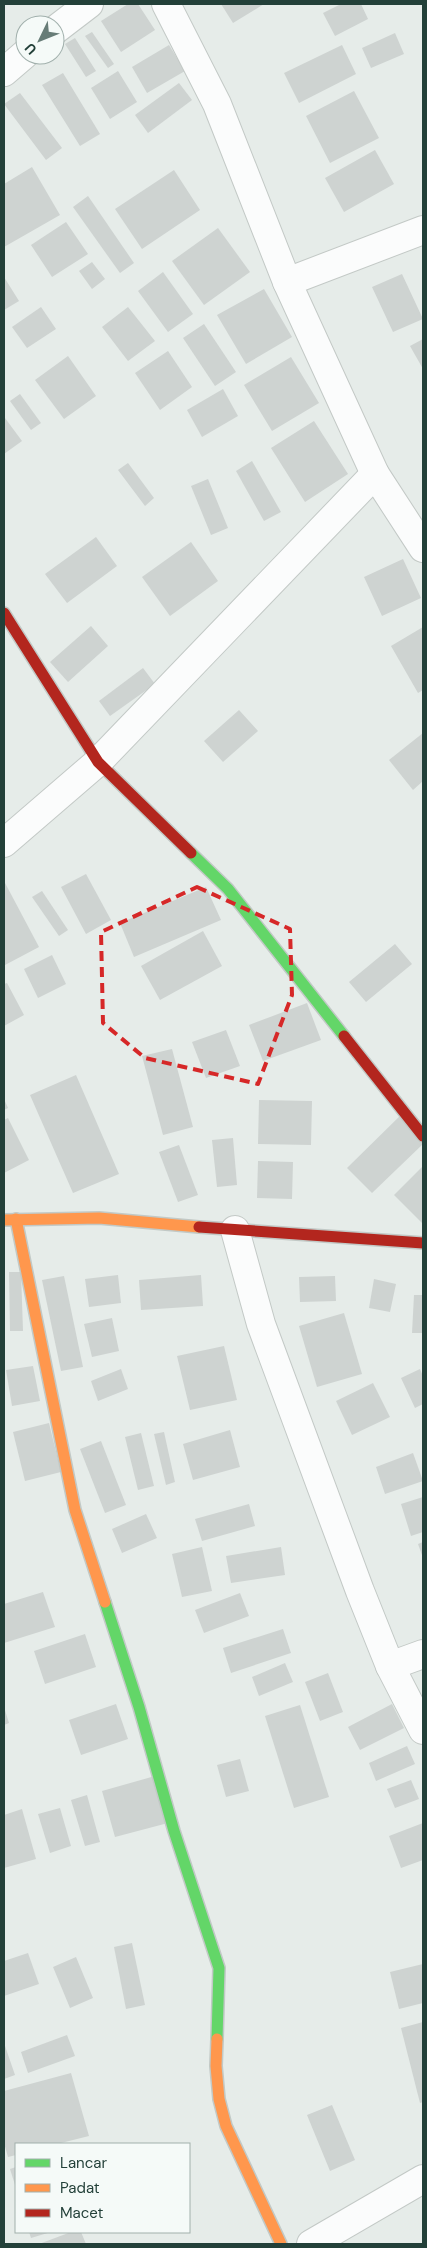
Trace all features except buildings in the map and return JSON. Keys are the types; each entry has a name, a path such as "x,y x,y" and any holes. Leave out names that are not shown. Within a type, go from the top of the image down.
{"street":[{"path":"65,22 89,4"},
{"path":"166,4 217,104 287,282 376,474 415,519 423,548"},
{"path":"4,72 15,63"},
{"path":"287,282 423,230"},
{"path":"4,843 98,762 376,474"},
{"path":"4,612 98,762 228,889 423,1136"},
{"path":"281,2244 226,2126 219,2099 216,2066 220,1988 219,1968 174,1830 139,1707 75,1510 10,1220 99,1218 235,1230 423,1243"},
{"path":"235,1230 260,1324 390,1666 423,1730"},
{"path":"390,1666 423,1654"},
{"path":"311,2244 423,2179"}],"highlighted area":[{"path":"197,887 290,929 292,995 258,1084 145,1058 103,1023 101,932"}],"traffic: fast":[{"path":"191,853 228,889 344,1036"},
{"path":"105,1602 139,1707 174,1831 219,1968 217,2039"}],"traffic: slow":[{"path":"4,1220 99,1218 199,1227"},
{"path":"16,1219 75,1510 105,1602"},
{"path":"217,2039 216,2066 219,2099 226,2126 281,2244"}],"traffic: jam":[{"path":"4,613 98,762 191,853"},
{"path":"344,1036 423,1136"},
{"path":"199,1227 423,1243"}]}
